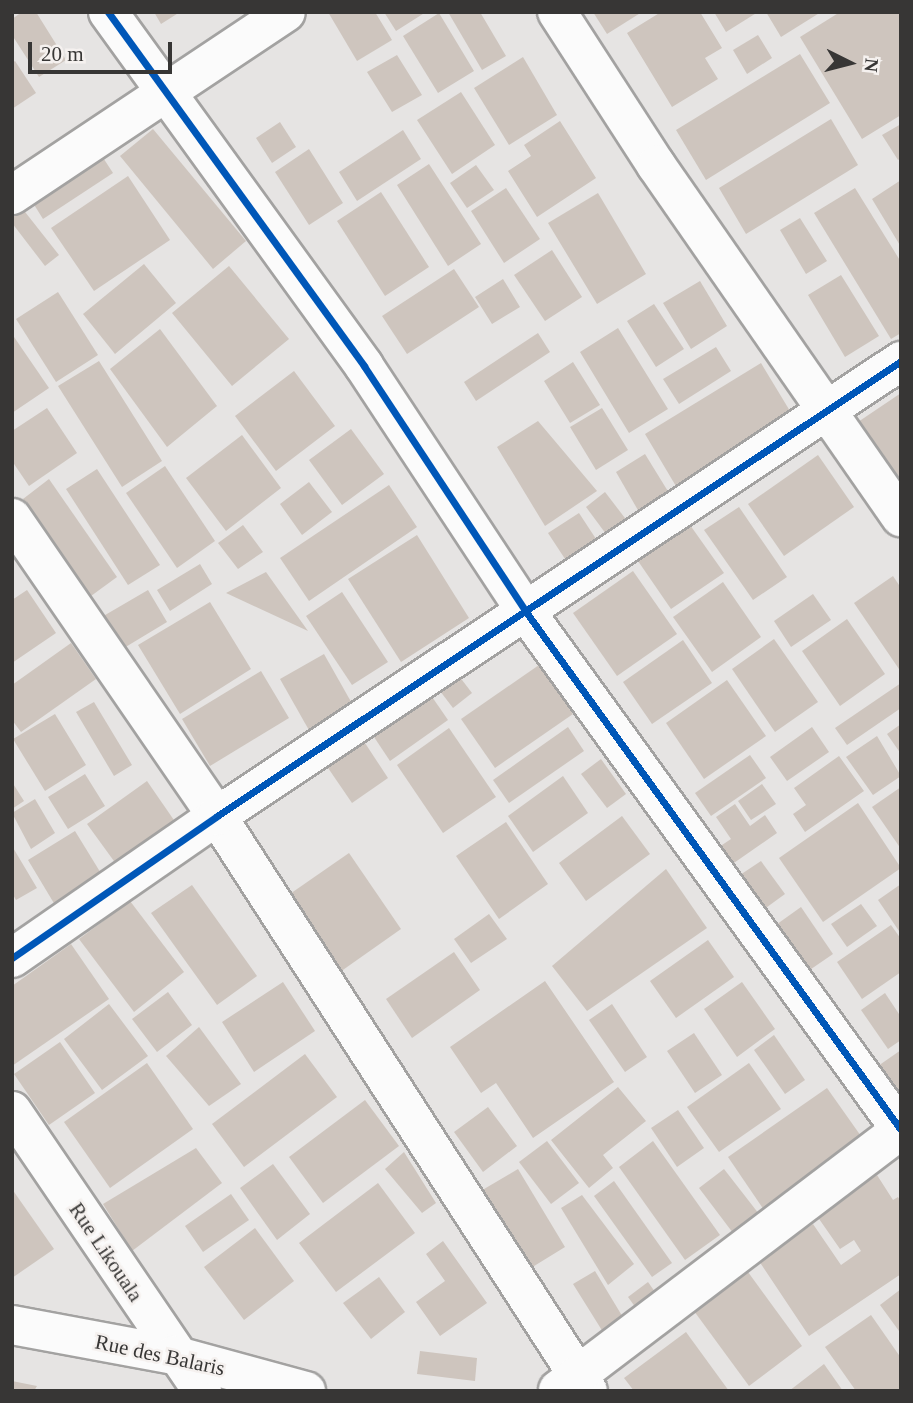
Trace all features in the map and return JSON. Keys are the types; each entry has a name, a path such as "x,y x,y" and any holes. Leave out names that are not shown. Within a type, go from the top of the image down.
{"street":[{"path":"12,518 217,816 574,1386 901,1130 526,612 363,366 108,12"},
{"path":"12,195 286,12"},
{"path":"557,12 825,410 901,517"},
{"path":"12,958 217,816 901,361"},
{"name":"Rue Likouala","path":"12,1111 174,1355 202,1391"},
{"name":"Rue des Balaris","path":"12,1325 174,1355 306,1391"}],"building":[{"path":"22,12 36,12 66,60 39,77 12,35 12,19"},
{"path":"154,12 180,12 161,24"},
{"path":"328,12 375,12 392,40 357,61"},
{"path":"384,12 426,12 396,31"},
{"path":"448,12 480,12 506,56 482,70"},
{"path":"593,12 642,12 607,34"},
{"path":"661,12 700,12 722,48 705,58 718,79 672,107 627,33"},
{"path":"714,12 758,12 726,32"},
{"path":"766,12 821,12 781,37"},
{"path":"840,12 901,12 901,115 862,139 800,37"},
{"path":"439,13 474,71 438,93 403,36"},
{"path":"758,35 772,58 747,74 733,50"},
{"path":"800,54 830,103 706,180 676,130"},
{"path":"397,55 422,95 392,112 367,72"},
{"path":"523,57 557,115 509,145 474,88"},
{"path":"15,61 36,93 12,109 12,63"},
{"path":"461,92 495,145 452,174 417,120"},
{"path":"831,119 858,165 746,234 719,188"},
{"path":"560,121 596,178 537,217 508,171 531,156 524,145"},
{"path":"280,122 296,147 272,163 256,138"},
{"path":"901,124 901,158 898,160 882,135"},
{"path":"153,129 246,241 213,269 120,156"},
{"path":"403,130 421,159 357,201 339,172"},
{"path":"309,149 343,203 309,225 275,172"},
{"path":"98,150 113,173 43,219 28,195"},
{"path":"429,164 481,244 448,266 397,185"},
{"path":"476,165 494,190 467,208 450,183"},
{"path":"128,176 170,240 94,291 51,228"},
{"path":"901,180 901,247 872,199"},
{"path":"506,188 540,239 504,263 471,211"},
{"path":"855,188 901,262 901,333 891,339 814,213"},
{"path":"381,192 429,267 385,296 337,221"},
{"path":"598,193 646,274 597,304 548,223"},
{"path":"18,203 59,255 45,266 12,223 12,207"},
{"path":"800,218 827,261 806,274 780,230"},
{"path":"552,250 582,297 545,321 514,275"},
{"path":"144,264 176,303 115,354 83,314"},
{"path":"229,266 289,339 232,386 172,313"},
{"path":"454,269 479,307 407,354 382,316"},
{"path":"841,275 879,336 845,357 808,295"},
{"path":"503,279 520,307 492,324 475,297"},
{"path":"700,281 727,326 691,349 663,303"},
{"path":"58,292 98,355 56,382 16,319"},
{"path":"654,304 684,349 656,367 627,321"},
{"path":"618,328 668,409 629,433 580,352"},
{"path":"160,329 217,406 167,447 110,369"},
{"path":"538,333 550,352 476,401 464,382"},
{"path":"12,334 49,388 12,413"},
{"path":"716,347 731,371 679,404 663,379"},
{"path":"99,361 162,461 122,487 58,386"},
{"path":"573,362 600,405 570,423 544,381"},
{"path":"761,363 796,421 680,493 645,434"},
{"path":"294,371 335,426 276,471 235,416"},
{"path":"901,393 901,486 858,422"},
{"path":"47,408 77,453 29,486 12,461 12,431"},
{"path":"602,408 628,450 596,470 570,427"},
{"path":"538,421 597,491 545,526 497,447"},
{"path":"351,429 384,474 342,505 309,460"},
{"path":"242,435 281,488 226,531 186,478"},
{"path":"645,454 669,493 639,512 616,472"},
{"path":"818,455 854,507 784,556 748,504"},
{"path":"165,466 215,541 177,568 126,493"},
{"path":"97,469 160,565 128,585 66,489"},
{"path":"49,479 117,577 91,596 23,499"},
{"path":"309,482 332,512 302,535 280,504"},
{"path":"389,485 417,527 309,601 280,558"},
{"path":"605,492 628,522 609,538 586,507"},
{"path":"739,507 787,577 753,600 704,530"},
{"path":"579,513 598,542 567,562 548,533"},
{"path":"243,525 263,552 238,569 218,543"},
{"path":"690,525 724,573 671,609 638,561"},
{"path":"417,535 469,618 401,662 348,579"},
{"path":"200,564 212,584 170,611 157,590"},
{"path":"633,571 677,634 617,676 573,613"},
{"path":"266,572 308,631 226,593"},
{"path":"893,576 901,588 901,672 854,603"},
{"path":"723,582 761,637 712,672 673,617"},
{"path":"27,590 56,633 12,663 12,600"},
{"path":"148,590 167,622 119,651 100,618"},
{"path":"342,592 388,662 352,685 306,616"},
{"path":"813,594 831,620 791,647 774,621"},
{"path":"210,602 251,669 180,714 138,645"},
{"path":"847,619 885,674 840,706 802,651"},
{"path":"774,639 818,702 775,732 732,669"},
{"path":"683,640 712,683 652,724 623,682"},
{"path":"71,643 96,679 21,732 12,720 12,685"},
{"path":"324,654 354,707 310,732 280,679"},
{"path":"539,665 573,714 495,768 461,719"},
{"path":"261,671 289,718 210,766 182,719"},
{"path":"459,676 472,693 453,708 440,691"},
{"path":"727,680 766,736 704,779 666,723"},
{"path":"901,683 901,708 847,745 835,728"},
{"path":"428,691 448,720 390,761 370,731"},
{"path":"94,702 132,765 114,776 76,712"},
{"path":"55,714 86,765 45,791 13,739"},
{"path":"901,724 901,754 887,734"},
{"path":"568,727 584,751 509,803 493,780"},
{"path":"812,727 829,752 787,781 770,757"},
{"path":"449,728 496,797 443,833 397,765"},
{"path":"877,736 901,776 873,795 846,757"},
{"path":"363,740 388,778 352,803 326,765"},
{"path":"750,755 766,778 711,816 695,793"},
{"path":"839,756 864,791 805,832 793,814 806,805 794,788"},
{"path":"601,759 626,794 607,808 581,774"},
{"path":"85,774 105,806 68,829 48,797"},
{"path":"563,776 588,813 533,852 508,816"},
{"path":"147,781 178,826 119,868 87,824"},
{"path":"12,782 24,801 12,809"},
{"path":"762,784 776,804 751,820 738,801"},
{"path":"901,787 901,849 872,807"},
{"path":"35,799 55,833 31,849 12,813"},
{"path":"858,803 901,868 823,922 779,858"},
{"path":"735,804 750,826 765,815 777,833 731,865 719,847 731,839 716,817"},
{"path":"622,816 650,854 586,901 559,863"},
{"path":"506,822 548,884 499,919 456,856"},
{"path":"75,831 102,875 55,905 28,860"},
{"path":"12,846 37,888 16,900 12,893"},
{"path":"349,853 401,929 340,972 287,896"},
{"path":"761,861 785,894 752,918 728,883"},
{"path":"666,869 707,928 587,1011 552,966"},
{"path":"901,884 901,934 878,900"},
{"path":"192,885 257,976 217,1005 151,913"},
{"path":"130,901 184,972 134,1012 79,939"},
{"path":"861,904 877,926 847,947 831,924"},
{"path":"801,907 833,954 798,978 766,932"},
{"path":"489,914 507,939 471,963 454,939"},
{"path":"891,925 901,939 901,972 862,999 837,962"},
{"path":"708,940 734,977 676,1018 650,981"},
{"path":"71,944 109,999 12,1066 12,986"},
{"path":"454,952 480,990 412,1038 386,999"},
{"path":"545,981 614,1082 533,1138 496,1083 481,1093 450,1047"},
{"path":"283,982 315,1031 254,1072 222,1022"},
{"path":"742,982 775,1029 737,1057 704,1009"},
{"path":"168,992 192,1025 157,1052 132,1019"},
{"path":"885,993 901,1017 901,1040 888,1049 861,1010"},
{"path":"109,1004 148,1056 102,1090 64,1039"},
{"path":"612,1004 647,1057 625,1072 589,1020"},
{"path":"199,1027 241,1084 209,1106 166,1056"},
{"path":"694,1033 722,1075 695,1093 667,1051"},
{"path":"774,1035 805,1080 785,1094 754,1050"},
{"path":"60,1042 95,1093 49,1125 14,1074"},
{"path":"901,1050 901,1091 897,1093 878,1066"},
{"path":"305,1054 337,1097 244,1167 212,1124"},
{"path":"147,1063 193,1129 110,1188 64,1122"},
{"path":"749,1063 781,1109 719,1152 687,1107"},
{"path":"618,1087 646,1121 603,1155 613,1168 589,1188 551,1140"},
{"path":"827,1088 868,1146 768,1216 728,1157"},
{"path":"365,1100 399,1146 323,1203 289,1157"},
{"path":"488,1107 517,1146 483,1172 454,1132"},
{"path":"678,1110 704,1148 677,1167 651,1128"},
{"path":"547,1141 579,1183 551,1204 519,1162"},
{"path":"653,1141 720,1235 685,1260 619,1167"},
{"path":"196,1148 222,1183 132,1251 103,1204"},
{"path":"404,1152 436,1203 422,1213 385,1169"},
{"path":"273,1164 310,1214 277,1240 240,1188"},
{"path":"518,1169 565,1247 526,1271 479,1192"},
{"path":"724,1169 759,1214 733,1233 699,1188"},
{"path":"877,1175 893,1200 898,1197 901,1202 901,1274 809,1336 759,1261 813,1224 841,1265 861,1251 854,1240 840,1249 817,1216"},
{"path":"614,1181 672,1263 652,1277 594,1196"},
{"path":"378,1183 415,1233 336,1292 299,1243"},
{"path":"12,1189 54,1249 12,1278"},
{"path":"231,1194 249,1220 203,1252 185,1226"},
{"path":"582,1195 634,1264 608,1285 561,1208"},
{"path":"255,1228 294,1281 244,1320 204,1267"},
{"path":"443,1241 487,1303 440,1336 416,1302 445,1281 426,1254"},
{"path":"595,1271 624,1319 603,1332 573,1284"},
{"path":"748,1272 802,1346 749,1386 694,1311"},
{"path":"379,1277 405,1312 371,1339 343,1303"},
{"path":"648,1282 660,1299 641,1315 628,1297"},
{"path":"901,1289 901,1329 899,1331 880,1305"},
{"path":"871,1315 901,1358 901,1391 856,1391 825,1347"},
{"path":"686,1332 729,1391 634,1391 624,1378"},
{"path":"420,1351 477,1358 475,1381 417,1374"},
{"path":"824,1364 843,1391 789,1391"},
{"path":"12,1381 37,1386 34,1391 12,1391"}],"cycle path":[{"path":"108,12 364,366 526,612 901,1130"},
{"path":"12,958 217,816 901,361"}]}
